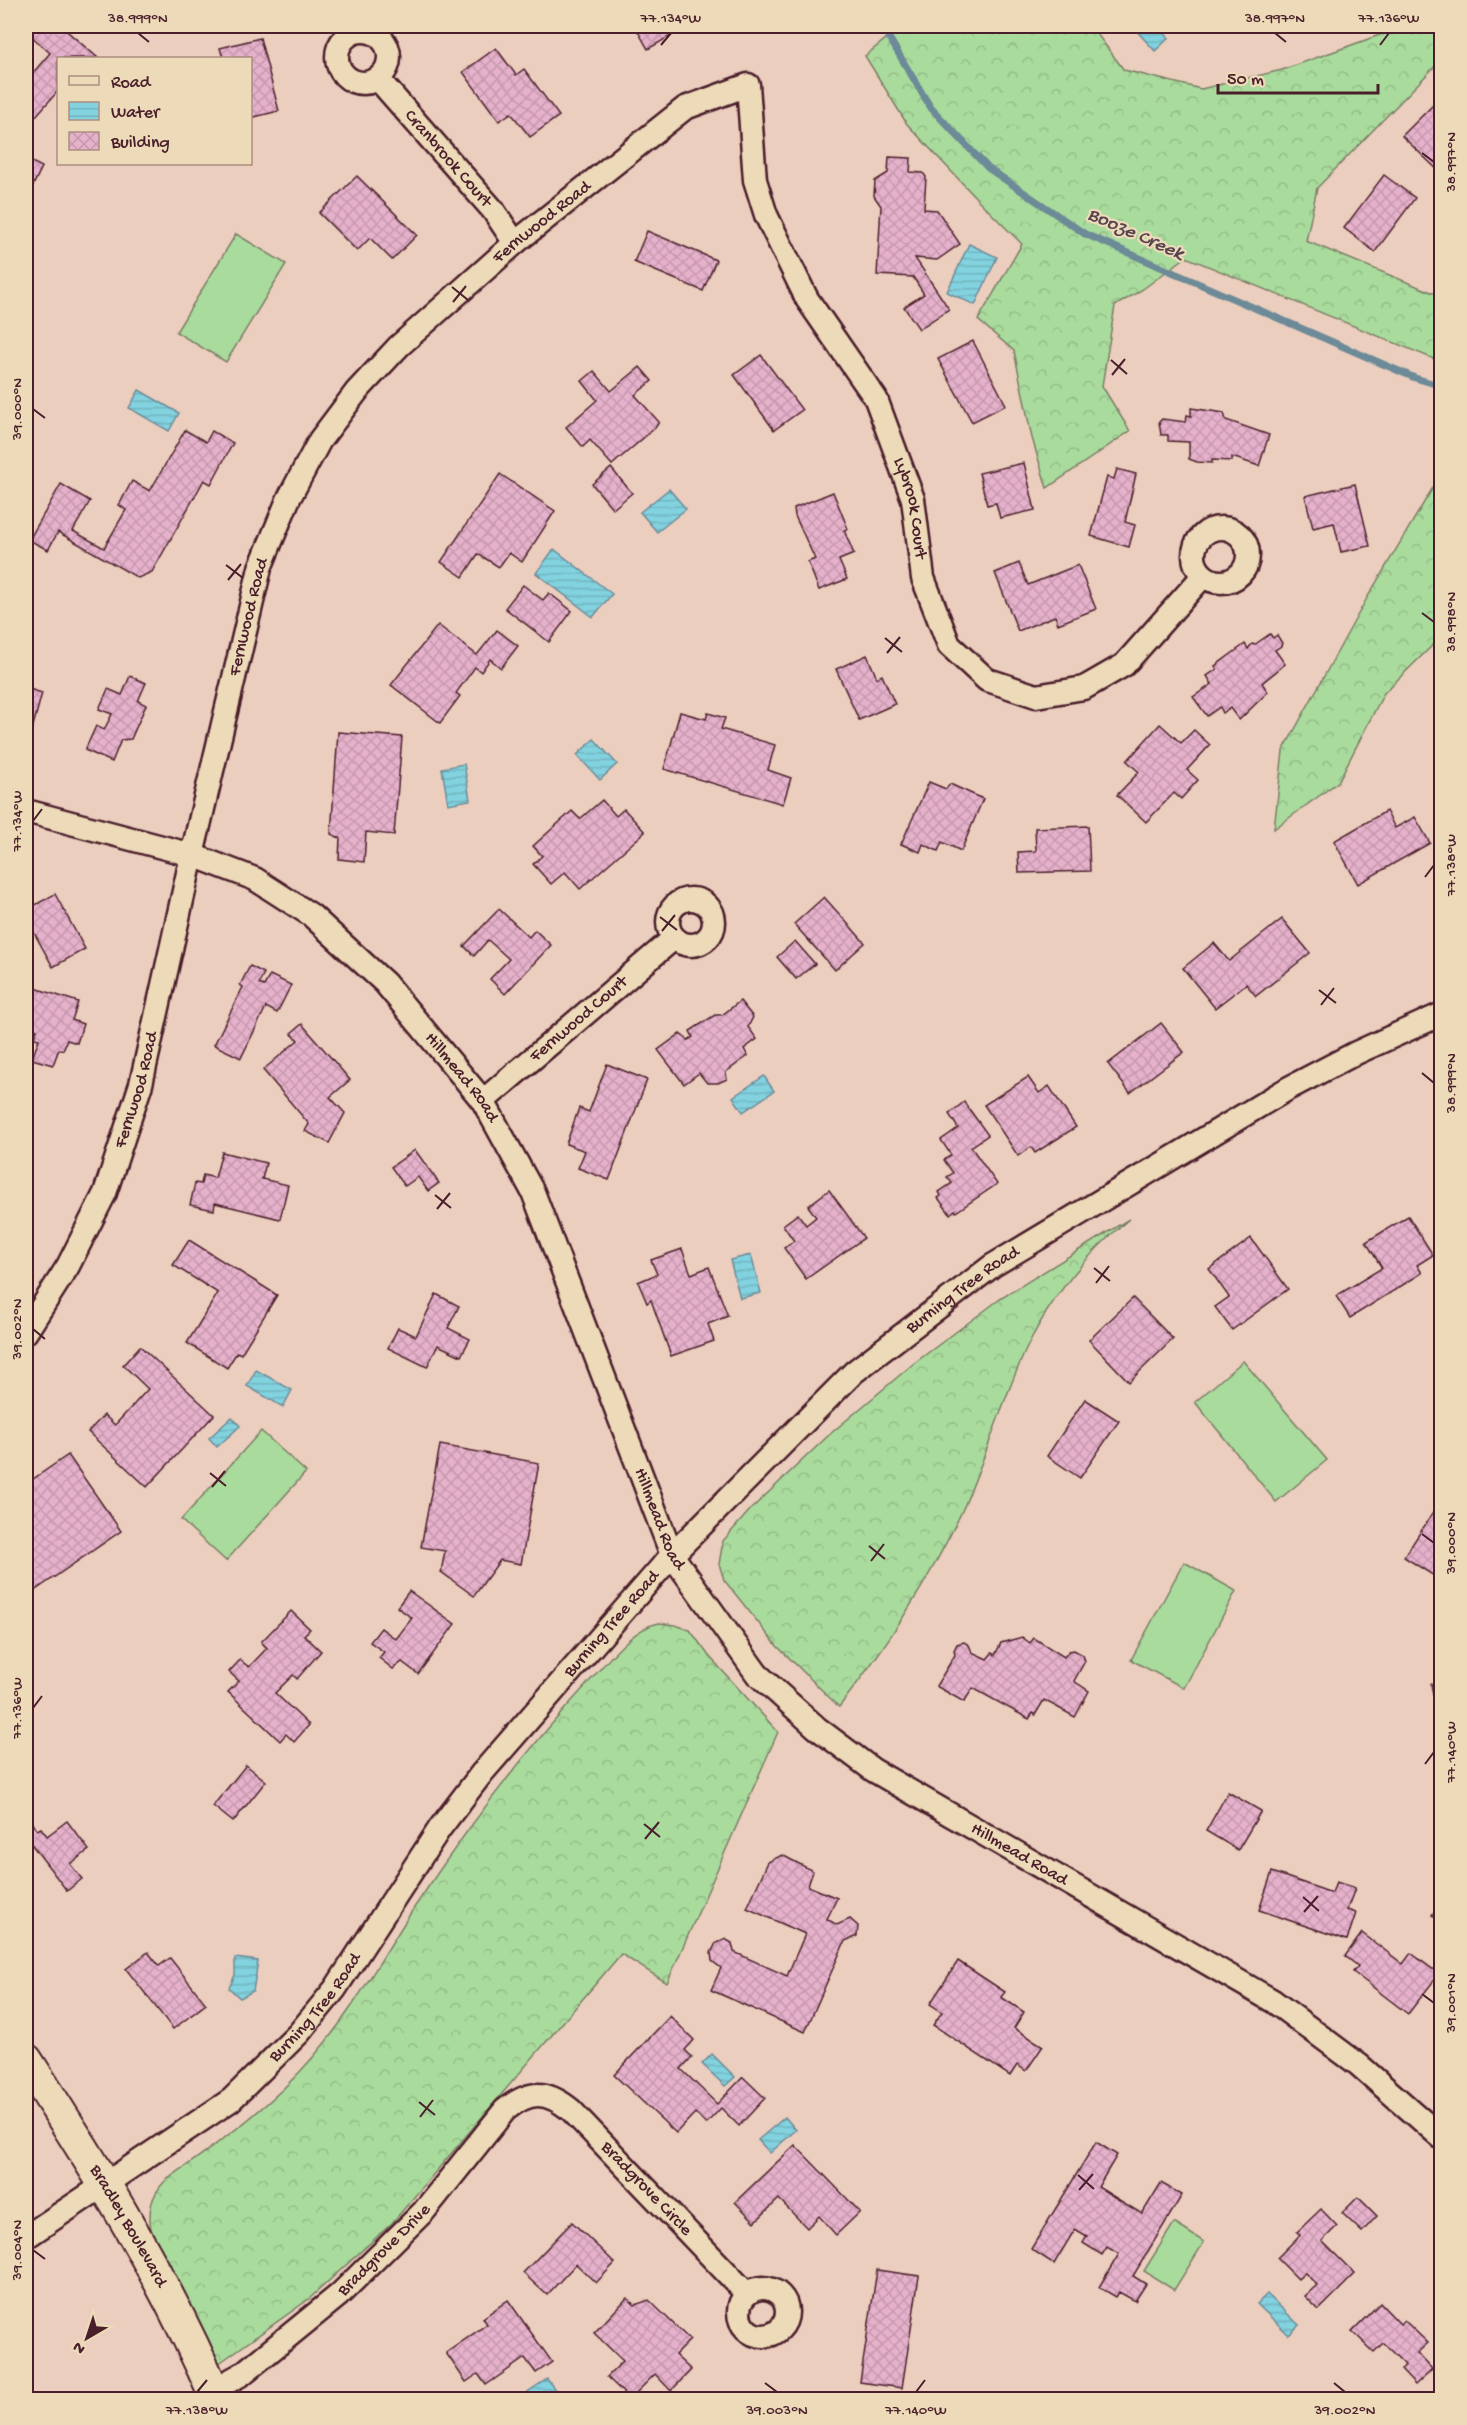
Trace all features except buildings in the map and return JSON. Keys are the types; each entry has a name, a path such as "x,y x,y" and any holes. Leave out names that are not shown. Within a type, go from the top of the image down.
{"main road":[{"name":"Bradley Boulevard","path":"26,2060 104,2184 165,2294 215,2395"}],"street":[{"name":"Cranbrook Court","path":"378,79 493,210 515,243"},
{"name":"Fernwood Road","path":"26,1332 68,1266 105,1193 141,1084 260,568 288,501 320,440 357,391 399,346 515,243 685,108 748,85"},
{"name":"Lybrook Court","path":"748,85 755,180 766,215 807,299 876,399 913,499 923,578 949,645 987,680 1036,696 1084,688 1124,665 1203,576"},
{"name":"Hillmead Road","path":"26,811 192,855 255,879 311,915 385,983 483,1101 533,1192 672,1555 757,1674 817,1728 873,1770 1273,2001 1359,2065 1442,2138"},
{"name":"Fernwood Court","path":"483,1101 674,938"},
{"name":"Burning Tree Road","path":"26,2237 231,2100 300,2033 335,1989 440,1828 482,1773 672,1555 854,1372 992,1266 1289,1088 1356,1053 1442,1014"},
{"name":"Bradgrove Circle","path":"537,2095 556,2098 571,2110 747,2294"},
{"name":"Bradgrove Drive","path":"215,2395 339,2295 424,2211 506,2110 520,2099 537,2095"}],"green space":[{"path":"902,26 1091,26 1124,70 1201,89 1282,70 1401,26 1441,26 1441,60 1317,188 1306,241 1441,296 1441,362 1186,257 1143,289 1115,306 1102,386 1130,431 1047,488 1032,438 1014,351 978,320 1022,244 907,124 865,56"},
{"path":"236,234 286,264 226,362 176,332"},
{"path":"1441,474 1441,637 1384,693 1338,782 1274,829 1283,751 1367,598"},
{"path":"1129,1219 1080,1267 1041,1322 1005,1399 970,1493 936,1563 874,1660 839,1707 777,1646 724,1580 719,1564 723,1541 751,1509 830,1434 913,1364 1000,1299"},
{"path":"1243,1361 1327,1460 1276,1502 1195,1402"},
{"path":"261,1431 306,1472 226,1561 181,1520"},
{"path":"1184,1562 1236,1591 1184,1688 1131,1660"},
{"path":"659,1623 690,1630 709,1656 778,1732 667,1983 621,1954 392,2223 309,2299 218,2364 151,2230 150,2210 156,2192 165,2181 262,2108 314,2056 356,2000 437,1873 520,1762 620,1647 639,1632"},
{"path":"1174,2223 1204,2242 1174,2290 1144,2271"}],"water":[{"path":"1132,26 1157,26 1169,38 1155,51"},
{"path":"969,244 997,257 975,305 947,292"},
{"path":"139,390 179,413 169,431 129,408"},
{"path":"669,489 686,509 657,532 640,512"},
{"path":"554,549 612,594 593,617 536,573"},
{"path":"594,739 617,764 600,780 577,755"},
{"path":"464,764 470,800 448,804 442,768"},
{"path":"764,1076 774,1091 743,1112 733,1097"},
{"path":"751,1255 761,1293 740,1298 730,1260"},
{"path":"256,1370 292,1390 283,1407 247,1386"},
{"path":"232,1417 240,1426 217,1447 209,1438"},
{"path":"235,1958 258,1961 253,1991 240,1998 229,1988 235,1975"},
{"path":"712,2054 735,2077 725,2086 702,2064"},
{"path":"785,2117 796,2130 770,2153 758,2140"},
{"path":"1267,2294 1299,2325 1289,2335 1257,2304"},
{"path":"547,2379 559,2395 553,2399 517,2399"}],"waterway":[{"name":"Booze Creek","path":"882,26 931,108 988,168 1085,234 1415,378 1442,386"}]}
